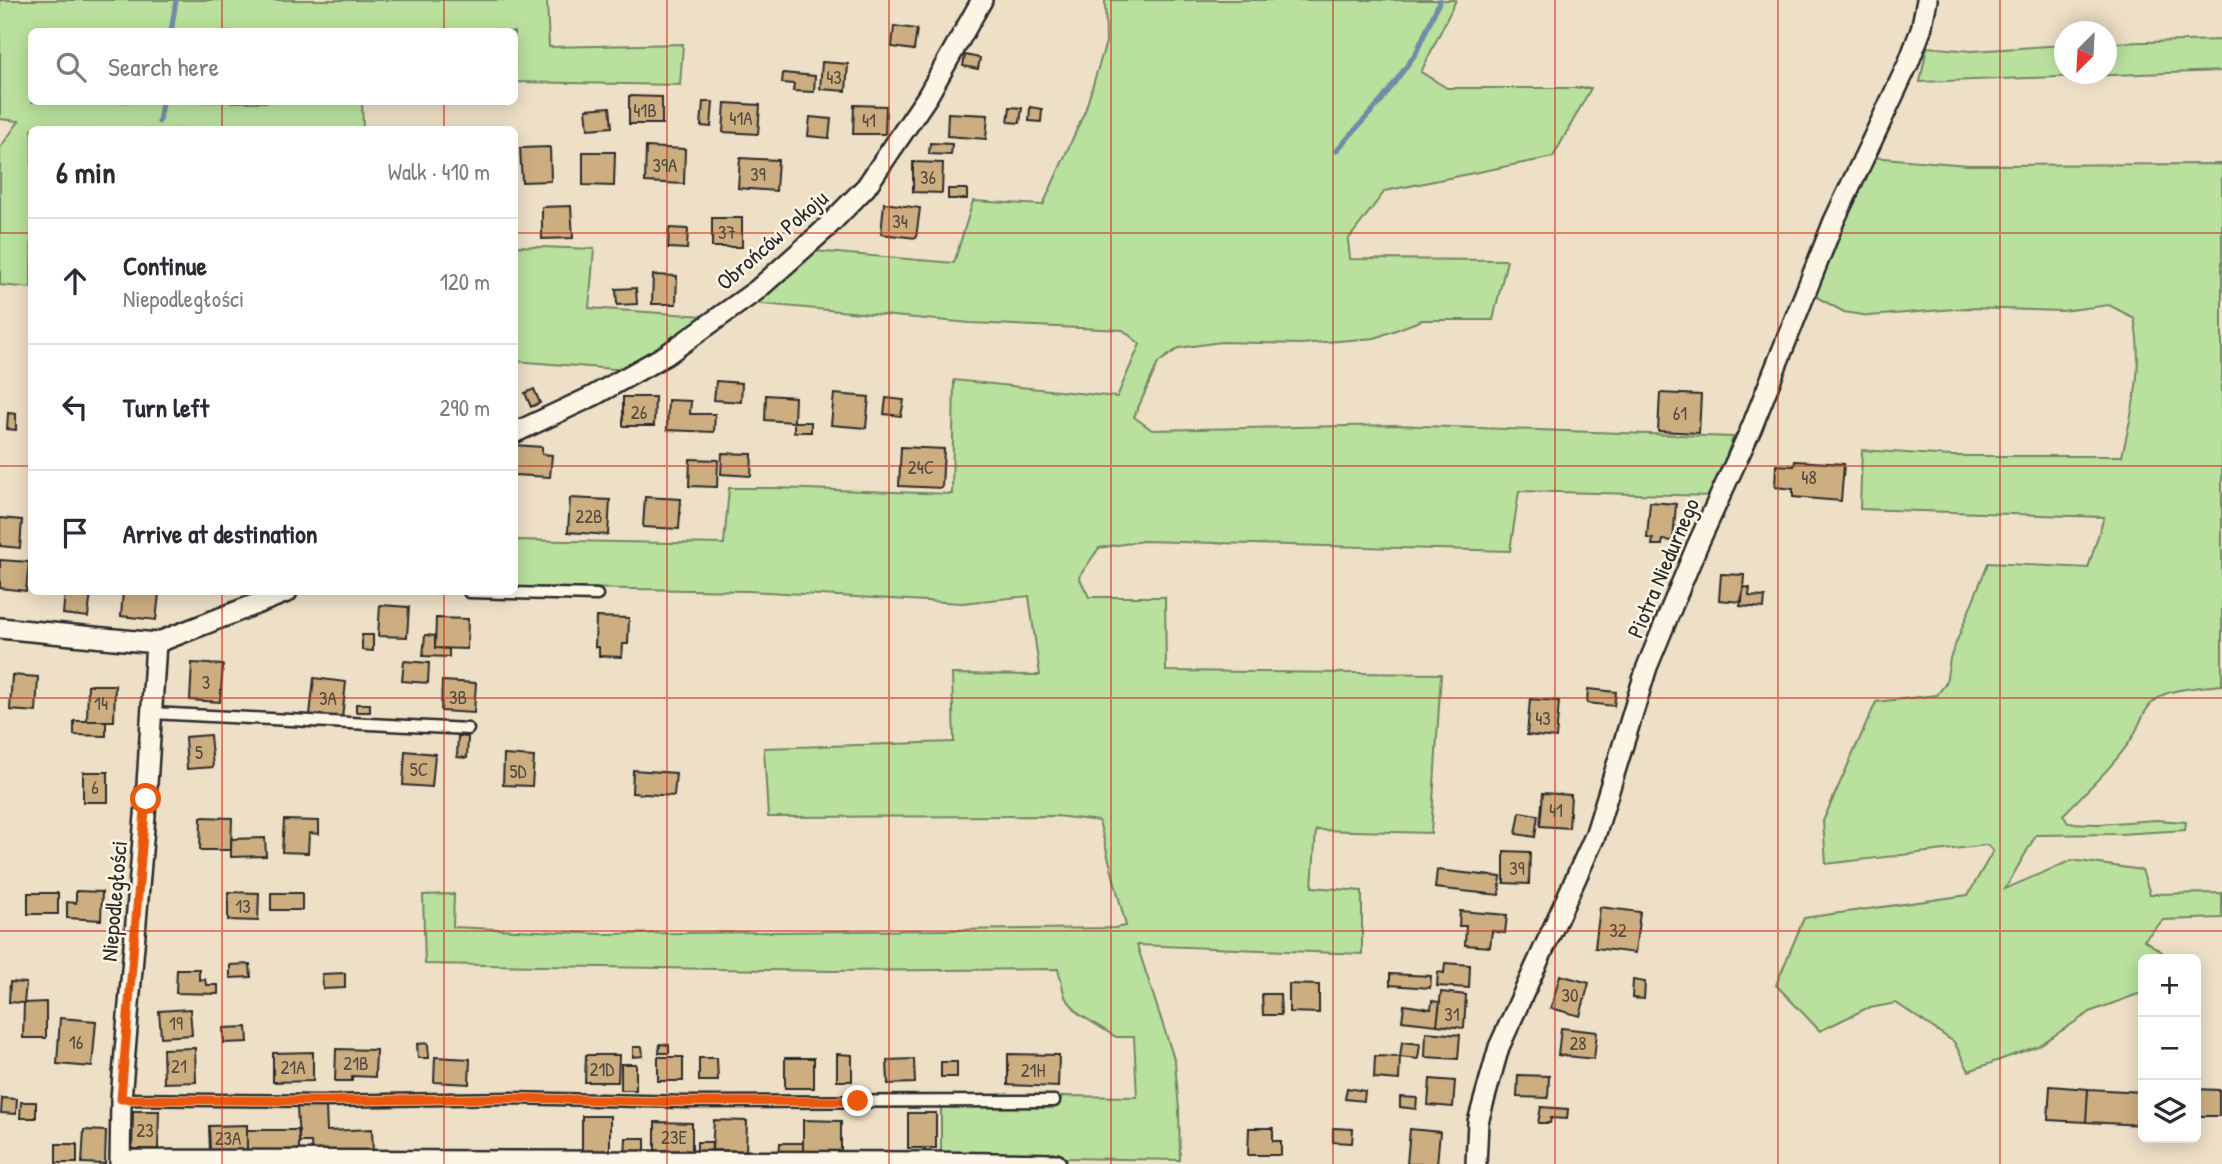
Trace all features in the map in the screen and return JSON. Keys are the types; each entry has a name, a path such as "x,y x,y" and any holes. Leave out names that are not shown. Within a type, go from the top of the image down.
{"street":[{"name":"Obrońców Pokoju","path":"518,431 593,396 666,355 757,290 823,231 866,187 927,97 982,0"},
{"name":"Piotra Niedurnego","path":"1476,1164 1478,1122 1499,1047 1595,836 1647,667 1697,546 1751,429 1835,221 1908,64 1921,30 1927,0"},
{"path":"0,628 156,643 279,595"},
{"name":"Niepodległości","path":"120,1162 121,1099 131,1001 156,643"},
{"path":"120,1162 1056,1164"}],"lane":[{"path":"518,594 597,596"},
{"path":"152,713 468,729"},
{"path":"121,1099 1054,1101"}],"green space":[{"path":"0,0 547,0 549,47 683,44 680,85 518,82 518,28 28,28 28,105 362,105 363,126 28,126 28,288 0,285 0,148 19,121 0,119"},
{"path":"1105,0 1456,0 1421,72 1447,88 1591,88 1553,157 1385,191 1348,240 1350,259 1507,260 1493,320 1422,320 1375,338 1301,344 1221,342 1179,348 1158,363 1134,417 1152,430 1394,425 1733,437 1712,496 1519,491 1510,551 1143,541 1099,548 1079,577 1089,597 1165,597 1166,671 1441,674 1431,833 1316,830 1312,887 1362,891 1362,954 1137,945 1175,1062 1180,1160 941,1156 941,1107 1059,1105 1062,1096 1137,1097 1134,1037 1116,1037 1079,1014 1065,997 1058,969 830,971 425,964 423,895 454,894 453,927 603,934 1126,926 1099,821 1056,816 768,817 764,748 954,742 952,674 1040,675 1029,596 962,603 748,591 518,587 518,540 724,544 729,488 952,494 954,380 1117,397 1140,344 1123,330 970,323 750,303 814,251 954,263 973,201 1043,205 1085,111 1106,42"},
{"path":"2222,40 2222,71 2117,75 2117,43"},
{"path":"2054,46 2054,77 1920,82 1927,47 1972,51"},
{"path":"1871,157 1968,165 2222,164 2222,685 2175,691 2156,700 2147,709 2132,738 2117,758 2063,815 2068,823 2156,820 2186,822 2185,830 2036,835 2005,889 2072,860 2142,870 2150,894 2222,893 2222,918 2163,920 2144,940 2165,954 2138,954 2138,994 2092,1011 2038,1046 1969,1071 1954,1042 1896,1003 1865,1009 1820,1031 1776,985 1804,918 1968,895 1993,851 1987,845 1826,864 1823,821 1876,702 1937,695 1946,683 1950,658 1988,563 2088,568 2104,517 1860,509 1862,450 1951,456 2122,456 2136,387 2138,354 2134,318 2109,305 2062,311 1967,308 1869,316 1844,312 1811,294"},
{"path":"518,246 594,249 589,308 705,316 668,346 626,370 518,361"}],"building":[{"path":"894,26 917,29 914,50 892,47"},
{"path":"965,55 980,58 978,69 963,66"},
{"path":"822,62 848,64 846,91 820,89"},
{"path":"783,73 815,76 814,92 793,91 794,84 782,83"},
{"path":"629,96 662,97 662,124 629,124"},
{"path":"703,102 713,102 711,127 701,126"},
{"path":"725,103 760,105 758,134 723,132"},
{"path":"854,105 886,106 885,134 853,134"},
{"path":"610,107 612,127 588,129 586,109"},
{"path":"1010,107 1022,108 1020,123 1008,122"},
{"path":"1030,107 1042,109 1041,122 1029,121"},
{"path":"948,113 988,115 986,139 947,136"},
{"path":"810,117 831,119 829,138 808,136"},
{"path":"930,143 952,144 951,155 929,154"},
{"path":"550,147 551,181 522,182 520,148"},
{"path":"646,147 685,149 684,184 645,182"},
{"path":"583,152 615,152 614,186 583,185"},
{"path":"740,158 778,160 776,191 738,188"},
{"path":"913,162 943,163 942,193 913,192"},
{"path":"948,189 967,189 967,199 948,199"},
{"path":"884,203 920,208 916,238 881,234"},
{"path":"571,206 573,238 542,239 542,207"},
{"path":"712,218 742,218 742,247 712,247"},
{"path":"669,228 688,229 687,249 668,248"},
{"path":"653,275 677,276 676,304 652,304"},
{"path":"636,288 637,304 617,305 616,289"},
{"path":"716,381 742,383 741,402 714,400"},
{"path":"534,389 540,403 531,407 525,393"},
{"path":"1660,393 1701,395 1699,433 1658,431"},
{"path":"834,394 869,397 866,428 831,425"},
{"path":"766,395 795,397 794,422 765,420"},
{"path":"623,397 655,397 654,426 623,426"},
{"path":"886,398 904,400 901,416 884,414"},
{"path":"668,400 691,401 690,414 715,414 714,432 667,430"},
{"path":"8,413 16,414 16,430 7,429"},
{"path":"794,422 811,422 811,432 794,432"},
{"path":"518,445 542,447 542,454 552,455 550,477 518,475"},
{"path":"901,447 944,449 942,488 899,486"},
{"path":"722,453 752,454 751,476 721,474"},
{"path":"690,459 718,460 717,487 689,486"},
{"path":"1795,461 1844,464 1841,501 1793,497 1793,489 1775,487 1776,465 1794,466"},
{"path":"645,497 681,499 679,529 643,527"},
{"path":"570,498 610,500 608,535 568,532"},
{"path":"1650,502 1676,504 1673,541 1663,540 1662,545 1652,545 1653,539 1647,538"},
{"path":"0,518 22,520 20,548 0,546"},
{"path":"0,560 28,562 26,591 0,588"},
{"path":"1721,574 1744,575 1742,602 1719,600"},
{"path":"1744,587 1750,588 1749,596 1765,597 1764,608 1740,606"},
{"path":"65,595 91,595 88,617 63,614"},
{"path":"123,595 159,595 156,620 121,616"},
{"path":"380,605 409,607 407,637 378,636"},
{"path":"596,617 629,618 628,644 623,644 622,657 599,656 599,647 595,647"},
{"path":"436,618 468,619 467,649 435,648"},
{"path":"362,635 373,635 373,651 362,650"},
{"path":"425,635 435,636 435,648 449,649 449,657 423,656"},
{"path":"404,661 429,663 428,683 402,681"},
{"path":"192,663 223,665 220,702 190,700"},
{"path":"12,675 38,677 36,712 10,710"},
{"path":"314,678 346,682 342,718 310,715"},
{"path":"442,681 476,683 474,713 441,711"},
{"path":"88,685 115,685 114,721 87,721"},
{"path":"1588,689 1616,692 1614,706 1587,703"},
{"path":"1530,699 1559,701 1556,738 1527,735"},
{"path":"356,704 370,704 370,712 356,712"},
{"path":"74,721 106,721 106,736 74,735"},
{"path":"210,735 213,767 187,769 185,737"},
{"path":"458,736 468,737 467,758 457,757"},
{"path":"405,751 435,754 432,787 403,785"},
{"path":"504,755 534,757 532,786 503,785"},
{"path":"633,770 676,773 674,796 632,793"},
{"path":"83,772 108,772 108,802 83,802"},
{"path":"1543,793 1571,795 1569,828 1540,826"},
{"path":"1520,812 1538,815 1535,837 1516,834"},
{"path":"201,817 232,818 231,850 200,850"},
{"path":"284,820 319,821 319,834 309,833 308,853 282,852"},
{"path":"265,838 266,856 231,857 231,839"},
{"path":"1504,851 1530,852 1529,884 1504,883"},
{"path":"1437,870 1501,877 1499,895 1435,888"},
{"path":"76,891 102,892 101,920 67,918 67,902 76,903"},
{"path":"228,892 259,893 258,921 228,920"},
{"path":"28,893 58,893 58,914 28,914"},
{"path":"271,893 302,893 302,910 271,910"},
{"path":"1600,907 1640,912 1635,953 1595,948"},
{"path":"1460,911 1507,915 1505,933 1492,931 1490,947 1465,945 1466,926 1459,926"},
{"path":"1445,963 1470,965 1469,988 1437,986 1438,972 1444,973"},
{"path":"250,964 251,977 230,978 230,965"},
{"path":"177,969 199,969 199,980 205,979 206,985 218,985 218,994 176,993"},
{"path":"345,973 345,988 323,989 322,974"},
{"path":"1390,974 1431,976 1430,988 1390,985"},
{"path":"1560,975 1589,983 1580,1016 1551,1008"},
{"path":"1633,980 1645,982 1644,999 1632,998"},
{"path":"10,982 26,983 24,1003 9,1002"},
{"path":"1289,984 1319,985 1319,1013 1289,1012"},
{"path":"1441,992 1466,995 1464,1028 1437,1025"},
{"path":"1262,994 1280,994 1281,1015 1263,1015"},
{"path":"1432,1001 1440,1002 1437,1025 1402,1021 1404,1005 1431,1009"},
{"path":"46,1002 46,1038 23,1038 24,1003"},
{"path":"190,1009 192,1035 161,1037 159,1011"},
{"path":"60,1018 96,1021 92,1067 57,1064"},
{"path":"247,1027 248,1042 224,1043 223,1028"},
{"path":"1561,1028 1597,1032 1594,1059 1558,1055"},
{"path":"1426,1032 1460,1035 1458,1059 1425,1057"},
{"path":"1402,1042 1420,1044 1418,1059 1400,1057"},
{"path":"428,1043 429,1058 418,1058 417,1044"},
{"path":"660,1044 669,1045 669,1053 659,1053"},
{"path":"633,1047 642,1047 643,1056 633,1057"},
{"path":"195,1048 196,1082 164,1083 163,1049"},
{"path":"336,1049 376,1050 375,1077 352,1076 352,1081 335,1081"},
{"path":"313,1052 313,1081 273,1082 273,1053"},
{"path":"837,1054 852,1055 852,1081 837,1081"},
{"path":"1008,1054 1059,1055 1058,1087 1008,1085"},
{"path":"586,1055 619,1055 618,1082 585,1082"},
{"path":"1375,1056 1400,1057 1399,1080 1374,1078"},
{"path":"435,1057 470,1059 469,1084 434,1082"},
{"path":"658,1057 683,1057 683,1081 658,1081"},
{"path":"699,1058 717,1058 718,1081 699,1081"},
{"path":"785,1058 814,1058 814,1088 785,1088"},
{"path":"914,1059 915,1083 888,1084 887,1060"},
{"path":"941,1062 957,1062 957,1077 941,1077"},
{"path":"621,1064 636,1064 636,1090 621,1090"},
{"path":"1518,1075 1549,1076 1548,1098 1517,1097"},
{"path":"1430,1079 1455,1081 1453,1107 1428,1105"},
{"path":"2050,1086 2088,1089 2086,1122 2048,1120"},
{"path":"1347,1088 1365,1091 1364,1101 1345,1099"},
{"path":"2088,1089 2138,1092 2138,1125 2086,1122"},
{"path":"2201,1089 2219,1090 2219,1116 2201,1116"},
{"path":"1400,1097 1417,1098 1416,1109 1400,1107"},
{"path":"2,1098 17,1099 16,1114 1,1113"},
{"path":"21,1102 36,1102 36,1118 20,1118"},
{"path":"326,1106 327,1131 372,1129 373,1154 312,1156 311,1142 299,1142 297,1107"},
{"path":"1541,1107 1568,1109 1567,1119 1551,1118 1550,1123 1538,1123"},
{"path":"133,1111 159,1111 158,1149 132,1149"},
{"path":"908,1113 936,1113 936,1148 908,1148"},
{"path":"582,1116 610,1116 610,1152 582,1151"},
{"path":"714,1120 747,1121 746,1151 712,1150"},
{"path":"803,1120 841,1121 841,1151 803,1151"},
{"path":"655,1122 692,1123 692,1151 655,1150"},
{"path":"247,1125 247,1150 210,1151 209,1126"},
{"path":"1249,1128 1273,1128 1273,1141 1281,1141 1281,1155 1248,1155"},
{"path":"1333,1128 1353,1129 1352,1143 1333,1142"},
{"path":"1410,1129 1440,1132 1437,1164 1407,1164"},
{"path":"84,1130 106,1131 105,1164 82,1163"},
{"path":"247,1130 299,1130 299,1155 247,1155"},
{"path":"626,1138 645,1138 645,1156 625,1156"},
{"path":"697,1142 712,1142 711,1159 697,1158"},
{"path":"780,1143 803,1143 803,1157 779,1157"},
{"path":"56,1144 77,1144 77,1163 56,1163"}],"waterway":[{"path":"172,28 176,0"},
{"path":"1336,151 1382,100 1416,53 1440,0"},
{"path":"159,122 162,105"}],"route":[{"path":"146,799 121,1099 858,1101"}]}
